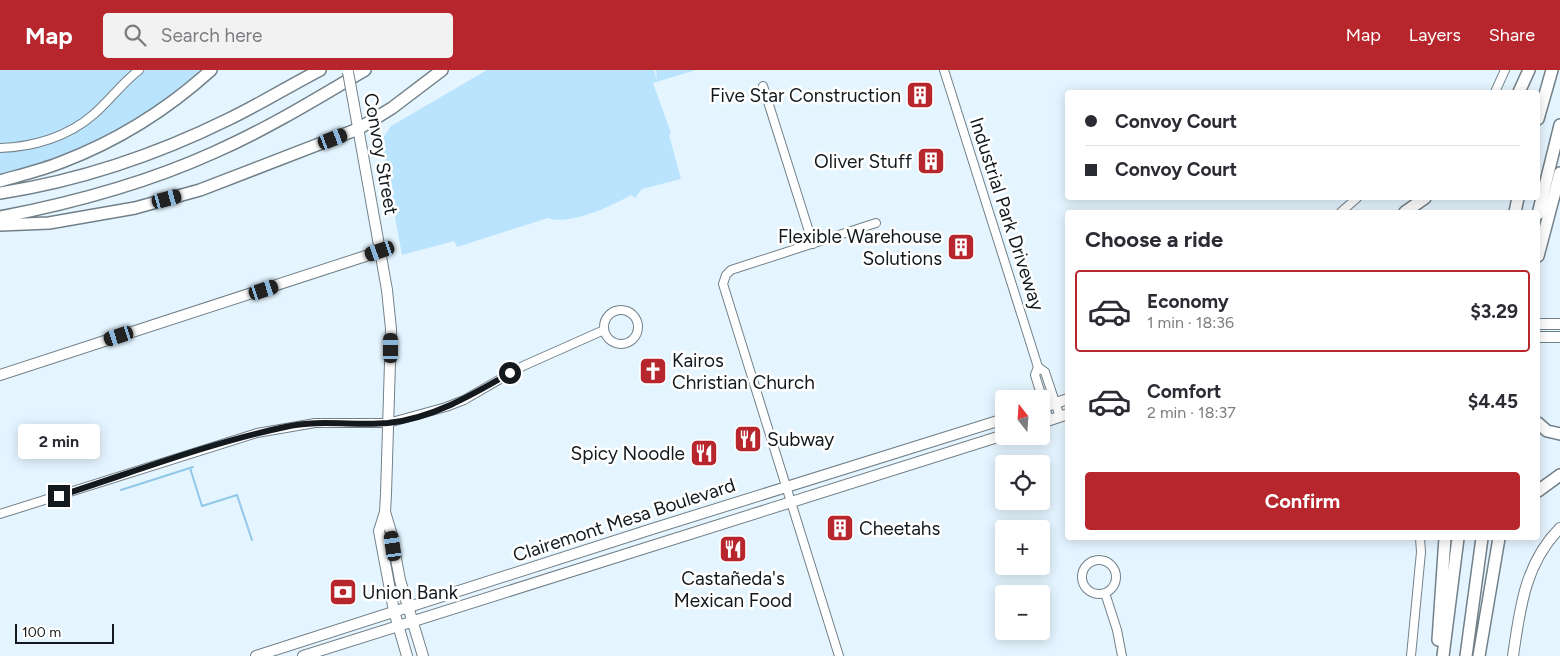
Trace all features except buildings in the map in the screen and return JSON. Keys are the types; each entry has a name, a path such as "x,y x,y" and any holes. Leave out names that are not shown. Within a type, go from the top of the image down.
{"highway":[{"path":"0,181 61,163 108,142 164,108 211,70"},
{"path":"0,193 58,181 118,164 168,146 229,119 320,70"},
{"path":"0,217 50,208 165,173 215,152 274,123 365,70"},
{"path":"0,225 49,223 135,208 200,190 358,129 386,112 442,70"},
{"path":"1520,90 1529,70"},
{"path":"1540,112 1552,70"},
{"path":"1539,210 1560,125"},
{"path":"1540,248 1560,173"},
{"path":"1408,210 1422,200"},
{"path":"1540,425 1547,431 1560,434"},
{"path":"1540,490 1560,475"},
{"path":"1441,540 1443,554"},
{"path":"1437,656 1445,540"},
{"path":"1443,656 1458,540"},
{"path":"1466,656 1482,540"},
{"path":"1479,656 1499,540"},
{"path":"1497,555 1503,540"}],"main road":[{"name":"Convoy Street","path":"348,70 380,251 391,329 385,512 407,607 423,656"},
{"path":"0,375 380,251"},
{"path":"1540,324 1555,324"},
{"path":"1542,337 1560,337"},
{"path":"1050,405 1065,400"},
{"path":"1050,419 1064,415"},
{"name":"Clairemont Mesa Boulevard","path":"256,656 995,422"},
{"name":"Clairemont Mesa Boulevard","path":"303,656 995,437"},
{"name":"Convoy Street","path":"385,512 379,531 394,611 407,656"},
{"path":"1512,656 1521,599 1529,573 1548,540 1560,528"}],"street":[{"path":"0,148 23,148 65,133 94,114 139,70"},
{"name":"Industrial Park Driveway","path":"944,70 1038,367 1035,375 1039,390"},
{"path":"1497,90 1506,70"},
{"path":"763,86 812,244"},
{"path":"1343,210 1355,200"},
{"path":"839,656 723,284 724,278 731,270 876,223"},
{"path":"617,310 632,314 637,323 636,334 632,339 622,343 612,341 604,330 605,319 617,310"},
{"path":"0,514 257,433 315,423 388,423 464,400 523,366 564,346 604,330"},
{"name":"Industrial Park Driveway","path":"1038,367 1046,372 1055,403 1064,415"},
{"path":"1411,656 1421,552 1420,540"},
{"path":"1102,560 1110,564 1116,574 1114,585 1105,593 1093,592 1084,584 1083,576 1085,569 1094,561 1102,560"},
{"path":"1105,593 1117,630 1122,656"}],"shaded area":[{"path":"0,70 200,70 151,111 118,132 90,146 60,157 0,175"},
{"path":"487,70 654,70 657,81 656,70 696,70 653,83 671,133 669,135 681,179 642,189 635,198 631,195 590,214 556,220 548,218 457,247 454,241 402,255 381,141 391,126"}],"waterway":[{"path":"121,490 193,467"},
{"path":"190,468 202,506 237,495 252,540"}],"place":[{"name":"Five Star Construction","path":"920,95"},
{"name":"Oliver Stuff","path":"931,161"},
{"name":"Flexible Warehouse Solutions","path":"961,247"},
{"name":"Kairos Christian Church","path":"653,371"},
{"name":"Subway","path":"748,439"},
{"name":"Spicy Noodle","path":"704,453"},
{"name":"Cheetahs","path":"840,528"},
{"name":"Castañeda's Mexican Food","path":"733,549"},
{"name":"Union Bank","path":"343,592"}],"route":[{"path":"59,496 254,434 288,426 337,422 388,423 412,417 464,400 510,373"}]}
